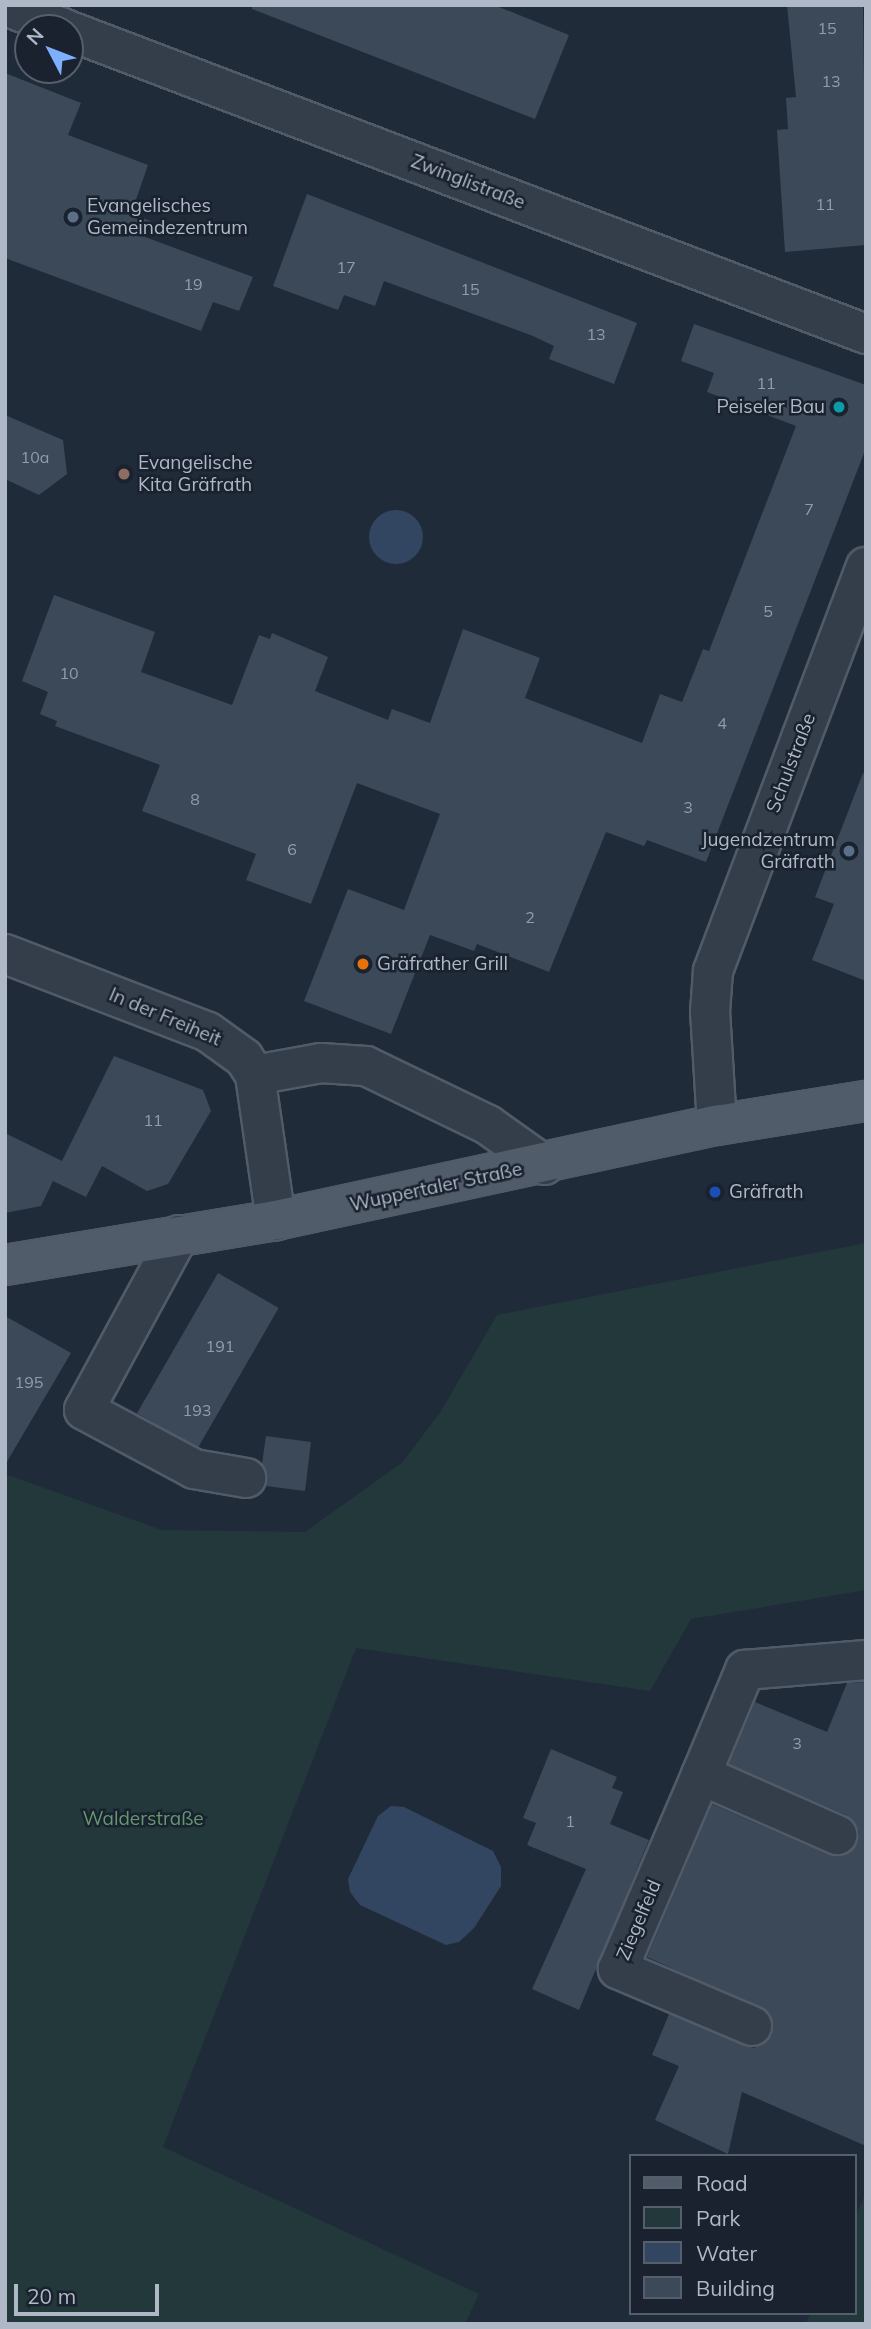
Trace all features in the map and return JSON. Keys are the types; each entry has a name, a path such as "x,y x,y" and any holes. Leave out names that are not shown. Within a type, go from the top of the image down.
{"main road":[{"name":"Wuppertaler Straße","path":"5,1265 276,1220 717,1125 866,1101"}],"street":[{"path":"5,6 26,14"},
{"name":"Zwinglistraße","path":"84,36 866,334"},
{"name":"Schulstraße","path":"717,1125 710,1012 713,971 866,567"},
{"name":"In der Freiheit","path":"5,954 208,1031 244,1058 255,1075"},
{"path":"276,1220 255,1075 321,1063 366,1066 488,1125 544,1164"},
{"path":"179,1235 85,1410 194,1469 246,1478"},
{"name":"Ziegelfeld","path":"752,2026 618,1969 745,1670 866,1660"},
{"path":"701,1775 837,1835"}],"green space":[{"name":"Walderstraße","path":"866,1243 866,1590 691,1619 650,1691 356,1648 163,2147 479,2294 465,2324 5,2324 5,1474 162,1530 305,1532 403,1462 441,1411 497,1315"},
{"path":"866,2193 866,2324 806,2324 809,2315 857,2315 857,2212"}],"water":[{"path":"396,510 415,518 423,537 415,556 396,564 377,556 369,537 377,518"},
{"path":"391,1806 404,1807 493,1851 501,1867 501,1886 474,1928 459,1942 446,1945 360,1905 350,1892 348,1879 378,1816"}],"building":[{"path":"252,5 494,5 569,35 535,119 252,9"},
{"path":"787,5 863,5 866,245 785,252 777,130 788,129 786,98 796,97"},
{"path":"5,73 14,77 14,84 33,84 81,103 68,135 148,165 131,214 151,221 145,237 253,277 239,311 213,302 201,331 5,258"},
{"path":"307,194 637,323 614,384 549,359 554,346 533,336 384,281 375,306 344,295 338,310 273,286"},
{"path":"694,324 866,385 866,448 706,862 647,840 644,846 606,832 549,972 477,944 474,951 430,935 391,1034 304,1001 348,889 404,910 440,814 357,783 311,904 246,880 256,854 142,811 160,765 55,726 57,721 40,714 48,692 22,681 54,595 155,632 141,672 232,705 259,635 270,639 272,633 328,657 315,691 388,720 392,709 430,723 463,629 540,658 525,698 642,743 660,694 682,702 703,649 709,651 796,426 707,392 714,373 681,361"},
{"path":"5,415 63,440 67,474 39,495 5,479"},
{"name":"Jugendzentrum Gräfrath","path":"863,773 866,774 866,981 812,960 834,904 815,897"},
{"path":"114,1056 203,1090 211,1111 168,1184 147,1191 102,1166 86,1197 53,1181 41,1206 5,1213 5,1133 62,1161"},
{"path":"218,1273 279,1308 198,1448 137,1413"},
{"path":"5,1316 71,1353 5,1465"},
{"path":"266,1436 311,1442 305,1491 266,1486 262,1464"},
{"path":"866,1682 866,2146 742,2092 728,2154 655,2120 679,2066 652,2055 669,2014 754,2048 772,2035 770,2013 647,1957 712,1804 829,1855 849,1853 857,1844 859,1832 846,1815 729,1764 755,1702 827,1732 847,1683"},
{"path":"551,1749 617,1777 612,1788 623,1792 610,1824 649,1840 579,2010 532,1989 586,1869 527,1845 536,1823 523,1818"}],"place":[{"name":"Evangelisches Gemeindezentrum","path":"73,217"},
{"name":"Peiseler Bau","path":"839,407"},
{"name":"Evangelische Kita Gräfrath","path":"124,474"},
{"name":"Jugendzentrum Gräfrath","path":"849,851"},
{"name":"Gräfrather Grill","path":"363,964"},
{"name":"Gräfrath","path":"715,1192"}]}
